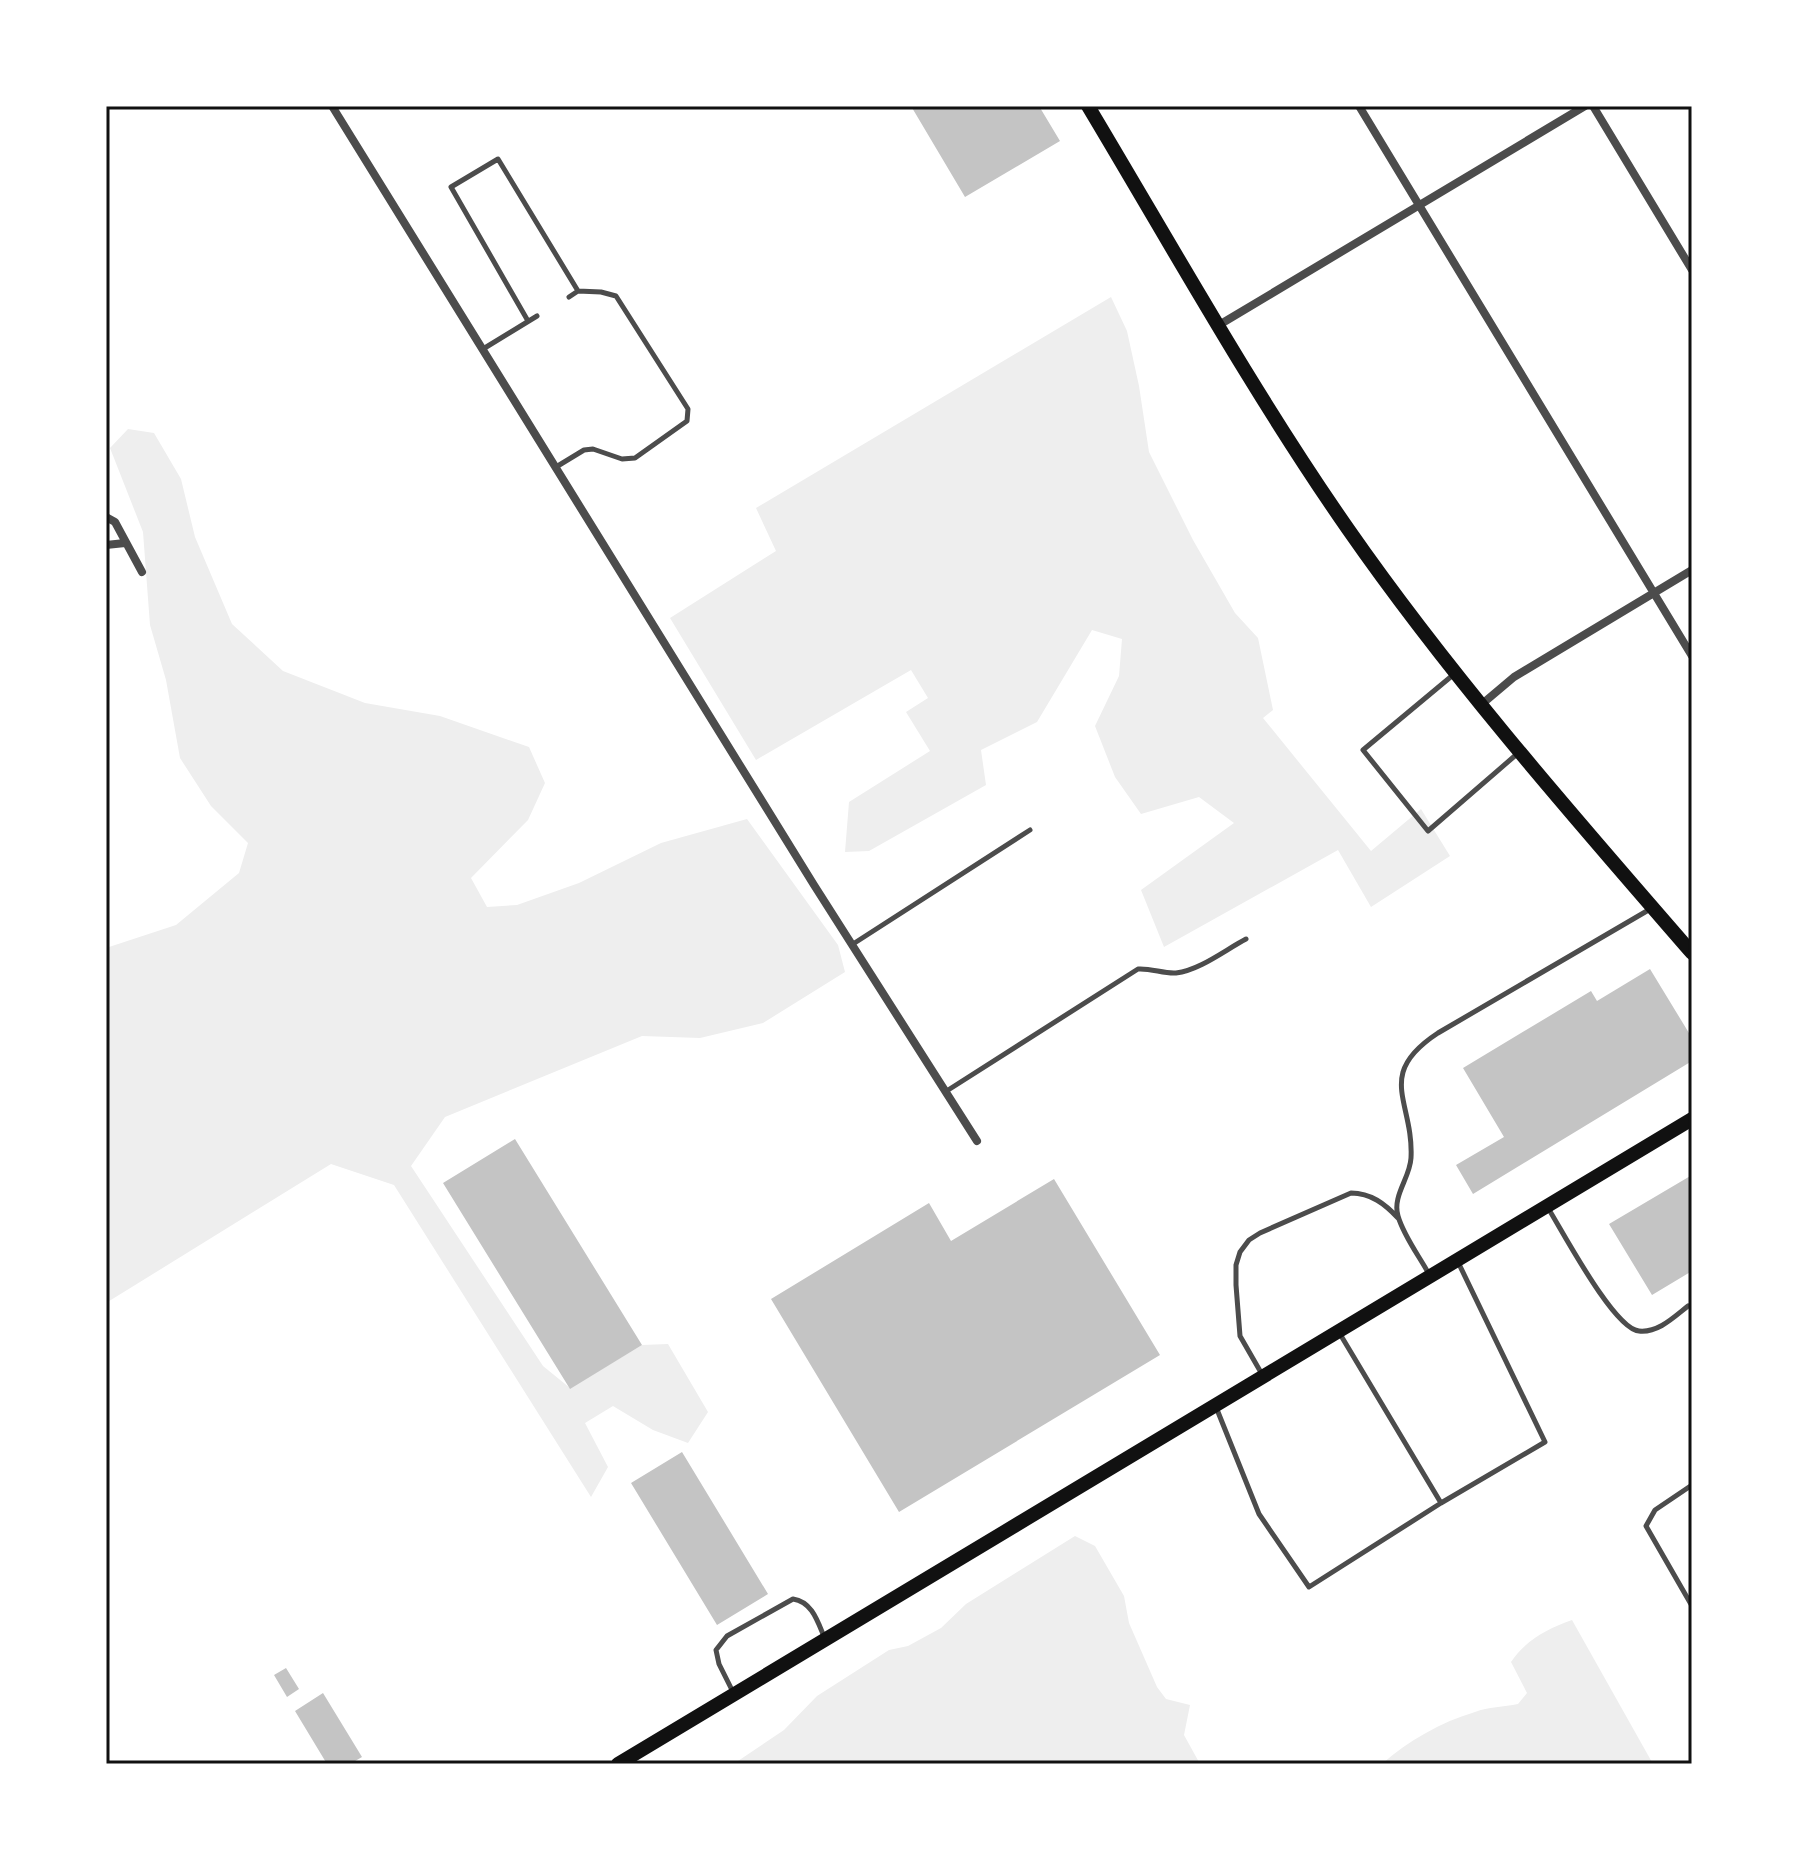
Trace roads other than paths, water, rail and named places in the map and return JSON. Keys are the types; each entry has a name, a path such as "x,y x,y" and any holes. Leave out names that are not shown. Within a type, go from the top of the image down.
{"main road":[{"path":"1088,106 1295,450 1341,519 1482,704 1692,953"},
{"path":"618,1764 1692,1119"}],"street":[{"path":"332,106 977,1141"},
{"path":"1359,106 1692,656"},
{"path":"1219,325 1585,106"},
{"path":"1593,106 1692,270"},
{"path":"106,517 115,522 142,572"},
{"path":"106,545 125,543"},
{"path":"1482,704 1514,677 1692,570"}],"lane":[{"path":"528,321 451,187 498,159 578,291"},
{"path":"556,467 584,450 605,452 622,459 635,458 687,421 688,409 616,296 578,291 569,297"},
{"path":"483,349 537,316"},
{"path":"1457,672 1363,750 1428,831 1521,751"},
{"path":"853,944 1030,830"},
{"path":"1431,1277 1399,1219 1396,1204 1411,1160 1401,1082 1406,1063 1417,1046 1653,907"},
{"path":"945,1092 1138,969 1153,968 1173,973 1190,970 1246,939"},
{"path":"1264,1377 1240,1336 1236,1265 1243,1247 1260,1233 1351,1193 1378,1200 1399,1219"},
{"path":"1547,1207 1612,1311 1627,1328 1638,1331 1659,1327 1688,1306"},
{"path":"1216,1406 1259,1514 1309,1587 1441,1503 1545,1442 1458,1261"},
{"path":"1339,1332 1441,1503"},
{"path":"1692,1485 1655,1510 1646,1526 1692,1606"},
{"path":"734,1694 719,1664 716,1650 727,1636 793,1599 802,1600 811,1608 826,1640"}]}
